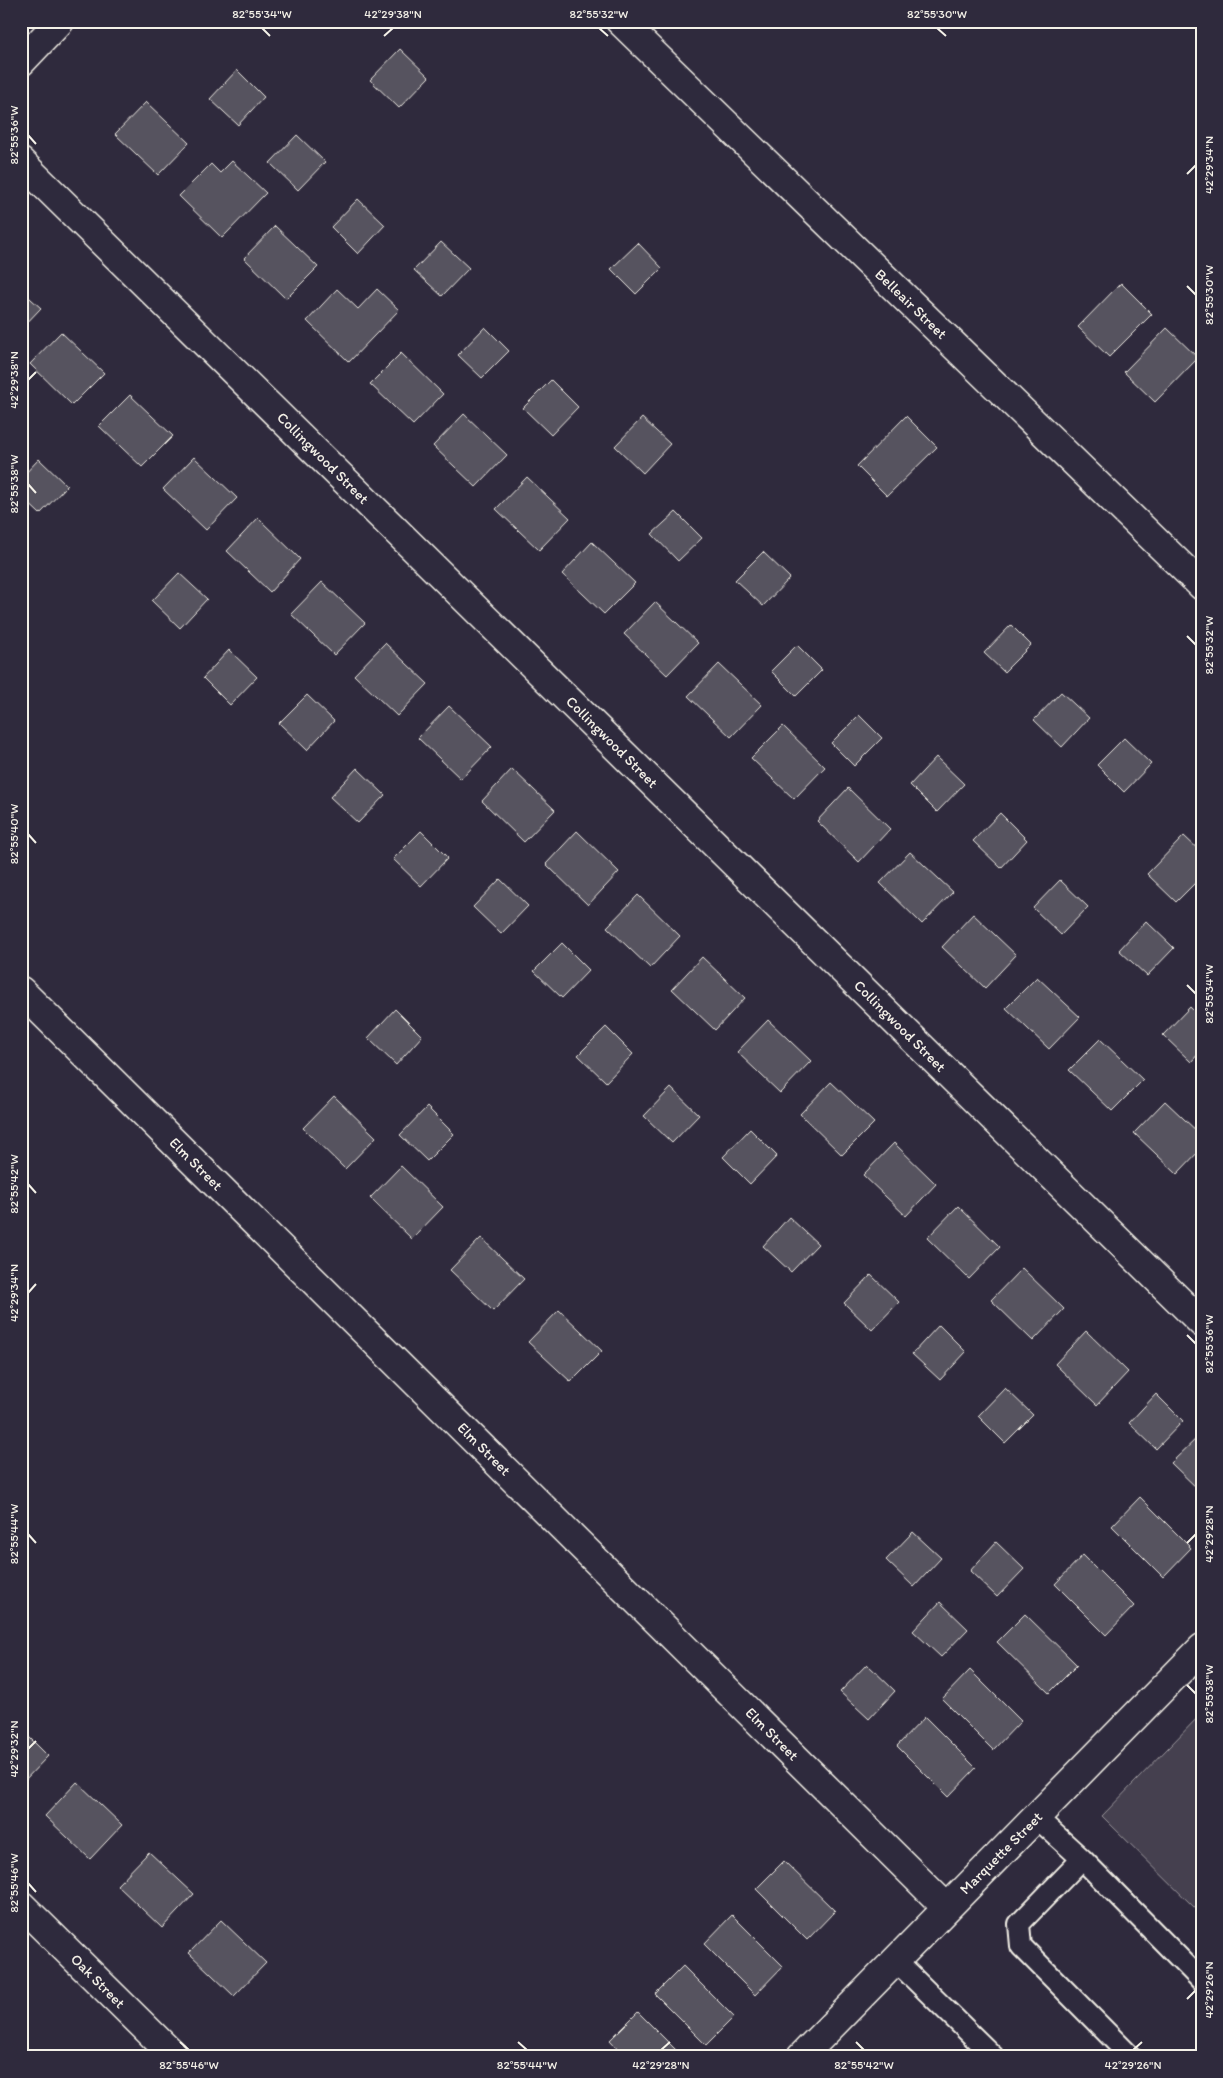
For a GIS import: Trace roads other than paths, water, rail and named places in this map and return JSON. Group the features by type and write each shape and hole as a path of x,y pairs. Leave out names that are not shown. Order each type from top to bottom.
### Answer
{"street":[{"path":"21,62 60,21"},
{"name":"Belleair Street","path":"620,21 1202,586"},
{"name":"Collingwood Street","path":"21,162 1202,1323"},
{"name":"Elm Street","path":"21,991 947,1908"},
{"name":"Marquette Street","path":"801,2057 1202,1648"},
{"name":"Oak Street","path":"21,1905 175,2057"}],"lane":[{"path":"1036,1818 1082,1859 1202,1981"},
{"path":"1082,1859 1019,1924 1021,1946 1131,2057"},
{"path":"896,1961 994,2057"}]}
